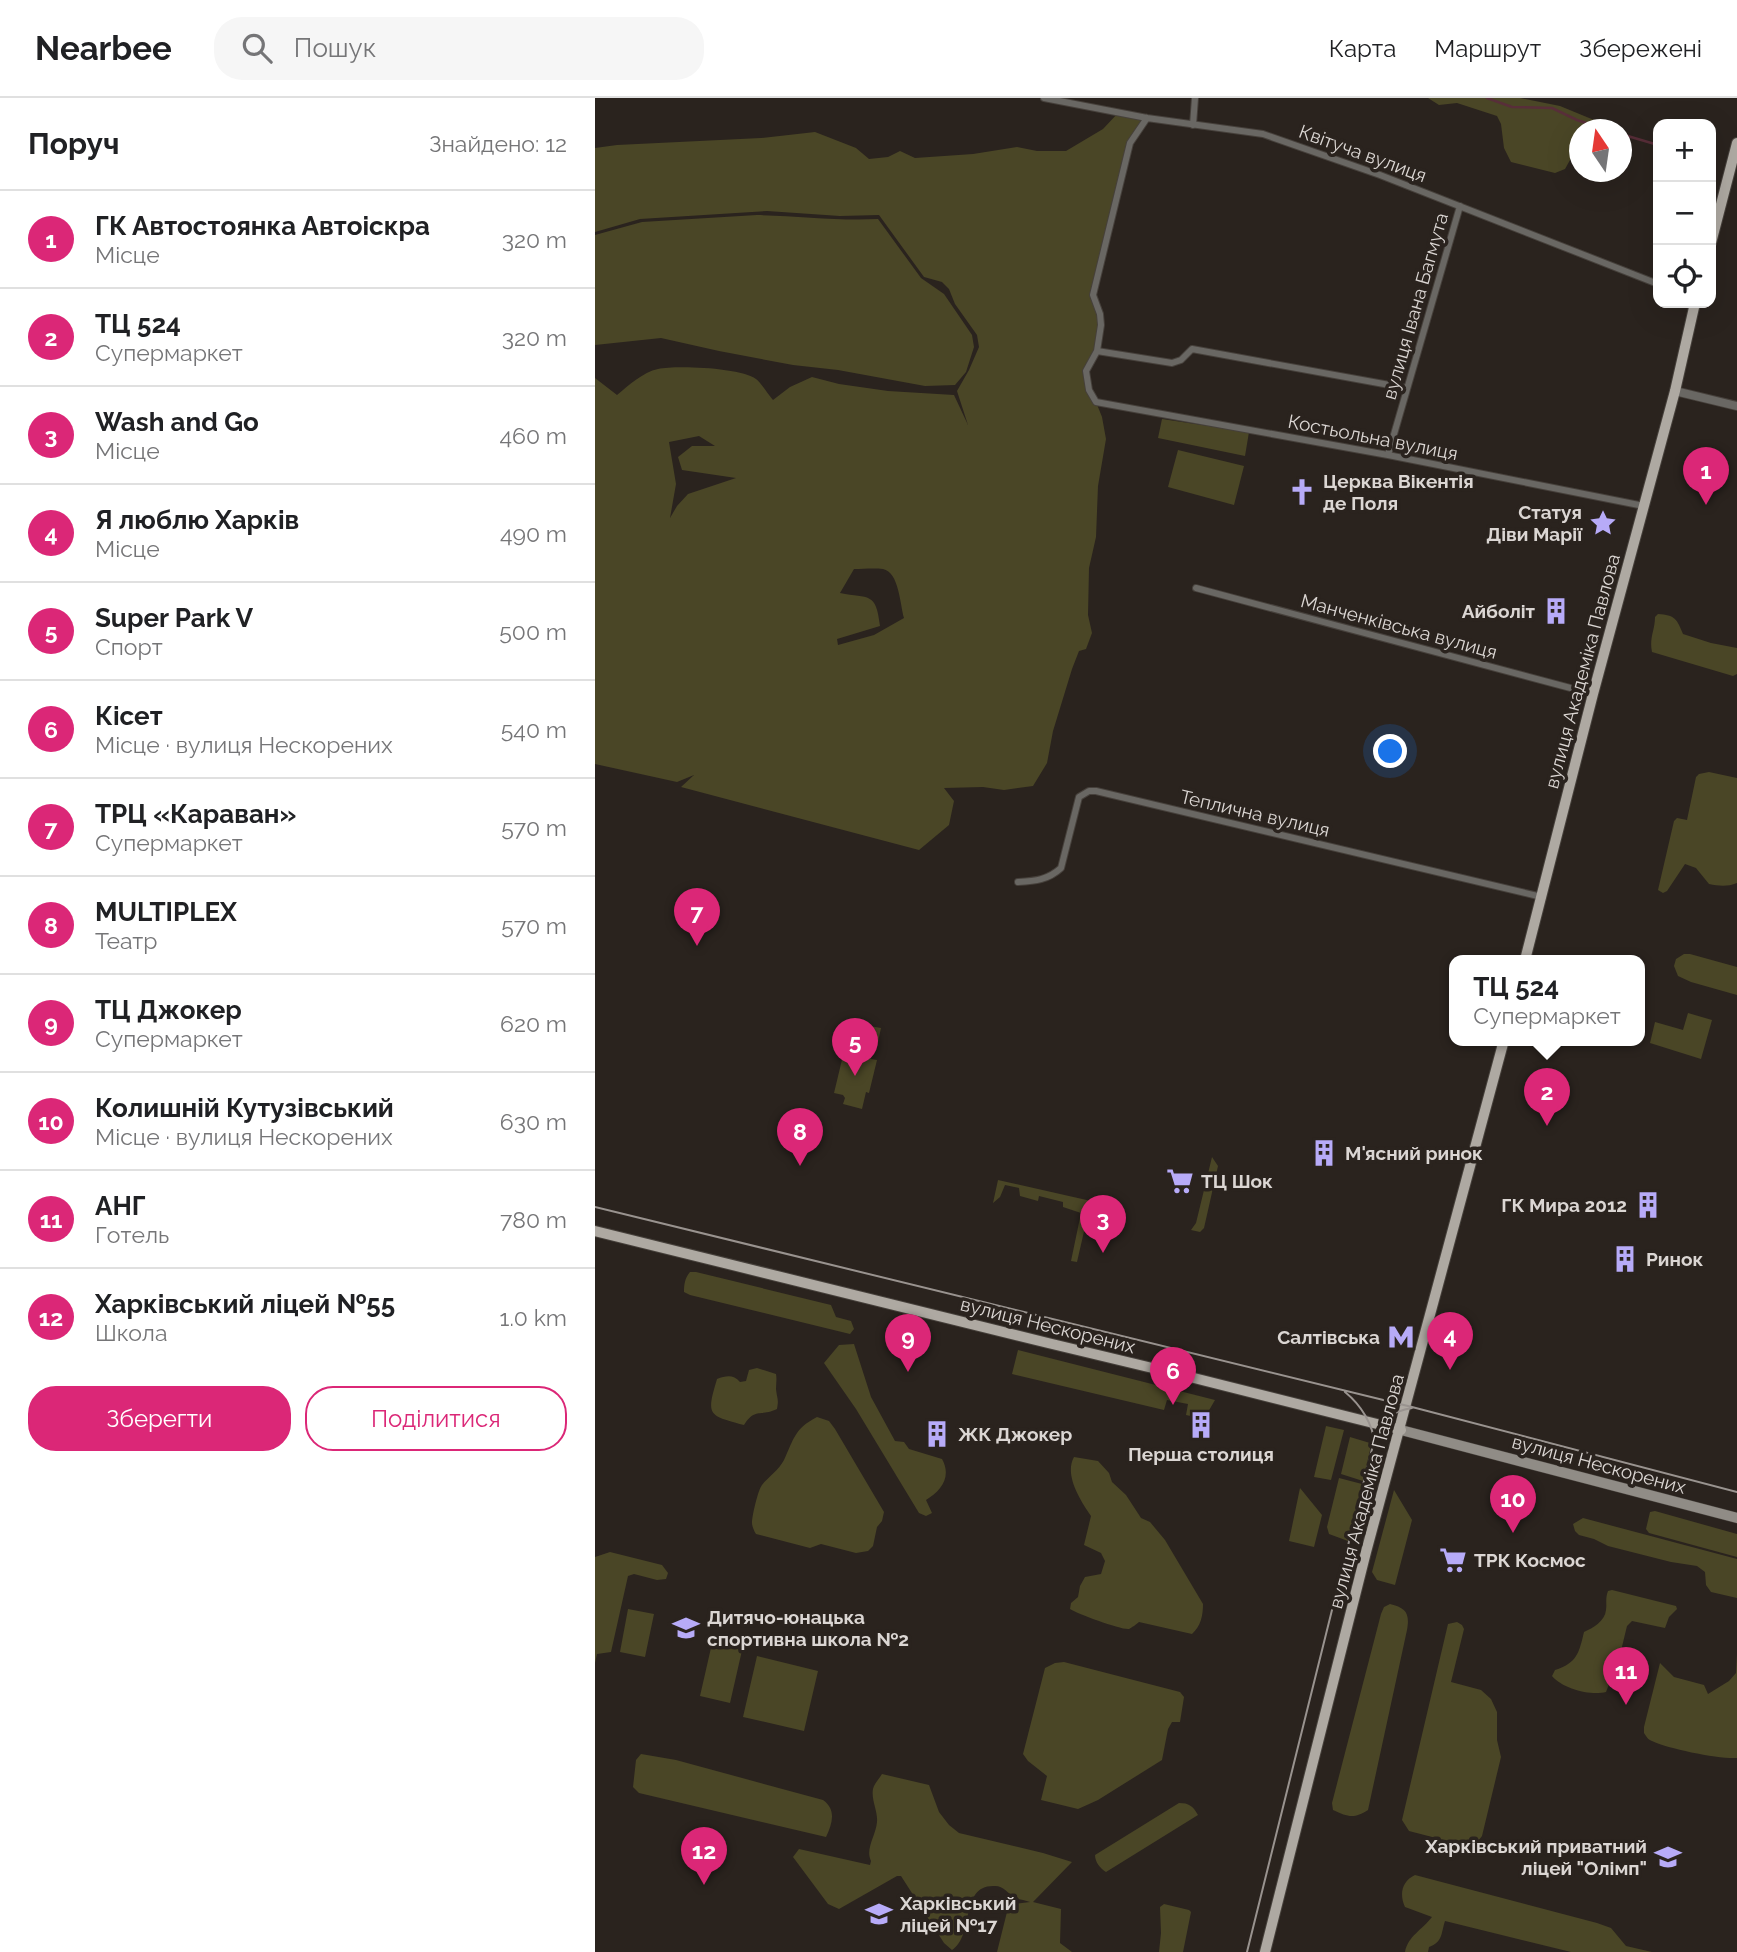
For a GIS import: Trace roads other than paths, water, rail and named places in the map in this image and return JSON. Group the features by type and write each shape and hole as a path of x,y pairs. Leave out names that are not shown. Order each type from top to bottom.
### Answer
{"main road":[{"path":"1716,224 1737,144"},
{"name":"вулиця Академіка Павлова","path":"1526,955 1675,391 1694,308"},
{"name":"вулиця Академіка Павлова","path":"1265,1952 1366,1552 1502,1046"},
{"name":"вулиця Нескорених","path":"595,1231 1401,1430 1737,1518"}],"street":[{"name":"Квітуча вулиця","path":"1044,98 1147,118 1263,134 1460,206 1653,282"},
{"path":"1089,98 1089,106"},
{"path":"1193,125 1195,98"},
{"path":"1147,118 1130,143 1093,295 1101,325 1097,351 1172,363 1181,360 1192,349 1406,388"},
{"name":"вулиця Івана Багмута","path":"1388,455 1460,206"},
{"name":"Костьольна вулиця","path":"1097,351 1086,371 1089,390 1096,401 1644,506"},
{"path":"1675,391 1737,406"},
{"name":"Манченківська вулиця","path":"1196,588 1593,694"},
{"name":"Теплична вулиця","path":"1018,882 1044,880 1061,868 1079,797 1089,791 1095,791 1542,897"}],"waterway":[{"path":"1487,98 1512,107 1552,108 1575,119"},
{"path":"1632,137 1653,144"}],"tram line":[{"path":"595,1207 1412,1407 1737,1492"},
{"path":"1345,1392 1365,1415 1375,1445"},
{"path":"1247,1952 1374,1441 1388,1418 1412,1408"}],"place":[{"name":"Церква Вікентія де Поля","path":"1302,492"},
{"name":"ГК Автостоянка Автоіскра","path":"1706,505"},
{"name":"Статуя Діви Марії","path":"1603,523"},
{"name":"Айболіт","path":"1556,611"},
{"name":"ТРЦ «Караван»","path":"697,946"},
{"name":"Super Park V","path":"855,1076"},
{"name":"ТЦ 524","path":"1547,1126"},
{"name":"М'ясний ринок","path":"1324,1153"},
{"name":"MULTIPLEX","path":"800,1166"},
{"name":"ТЦ Шок","path":"1180,1181"},
{"name":"ГК Мира 2012","path":"1648,1205"},
{"name":"Wash and Go","path":"1103,1253"},
{"name":"Ринок","path":"1625,1259"},
{"name":"Салтівська","path":"1401,1337"},
{"name":"Я люблю Харків","path":"1450,1370"},
{"name":"ТЦ Джокер","path":"908,1372"},
{"name":"Кісет","path":"1173,1405"},
{"name":"Перша столиця","path":"1201,1425"},
{"name":"ЖК Джокер","path":"937,1434"},
{"name":"Колишній Кутузівський","path":"1513,1533"},
{"name":"ТРК Космос","path":"1453,1560"},
{"name":"Дитячо-юнацька спортивна школа №2","path":"686,1628"},
{"name":"АНГ","path":"1626,1705"},
{"name":"Харківський приватний ліцей \"Олімп\"","path":"1668,1857"},
{"name":"Харківський ліцей №55","path":"704,1885"},
{"name":"Харківський ліцей №17","path":"879,1914"}]}
